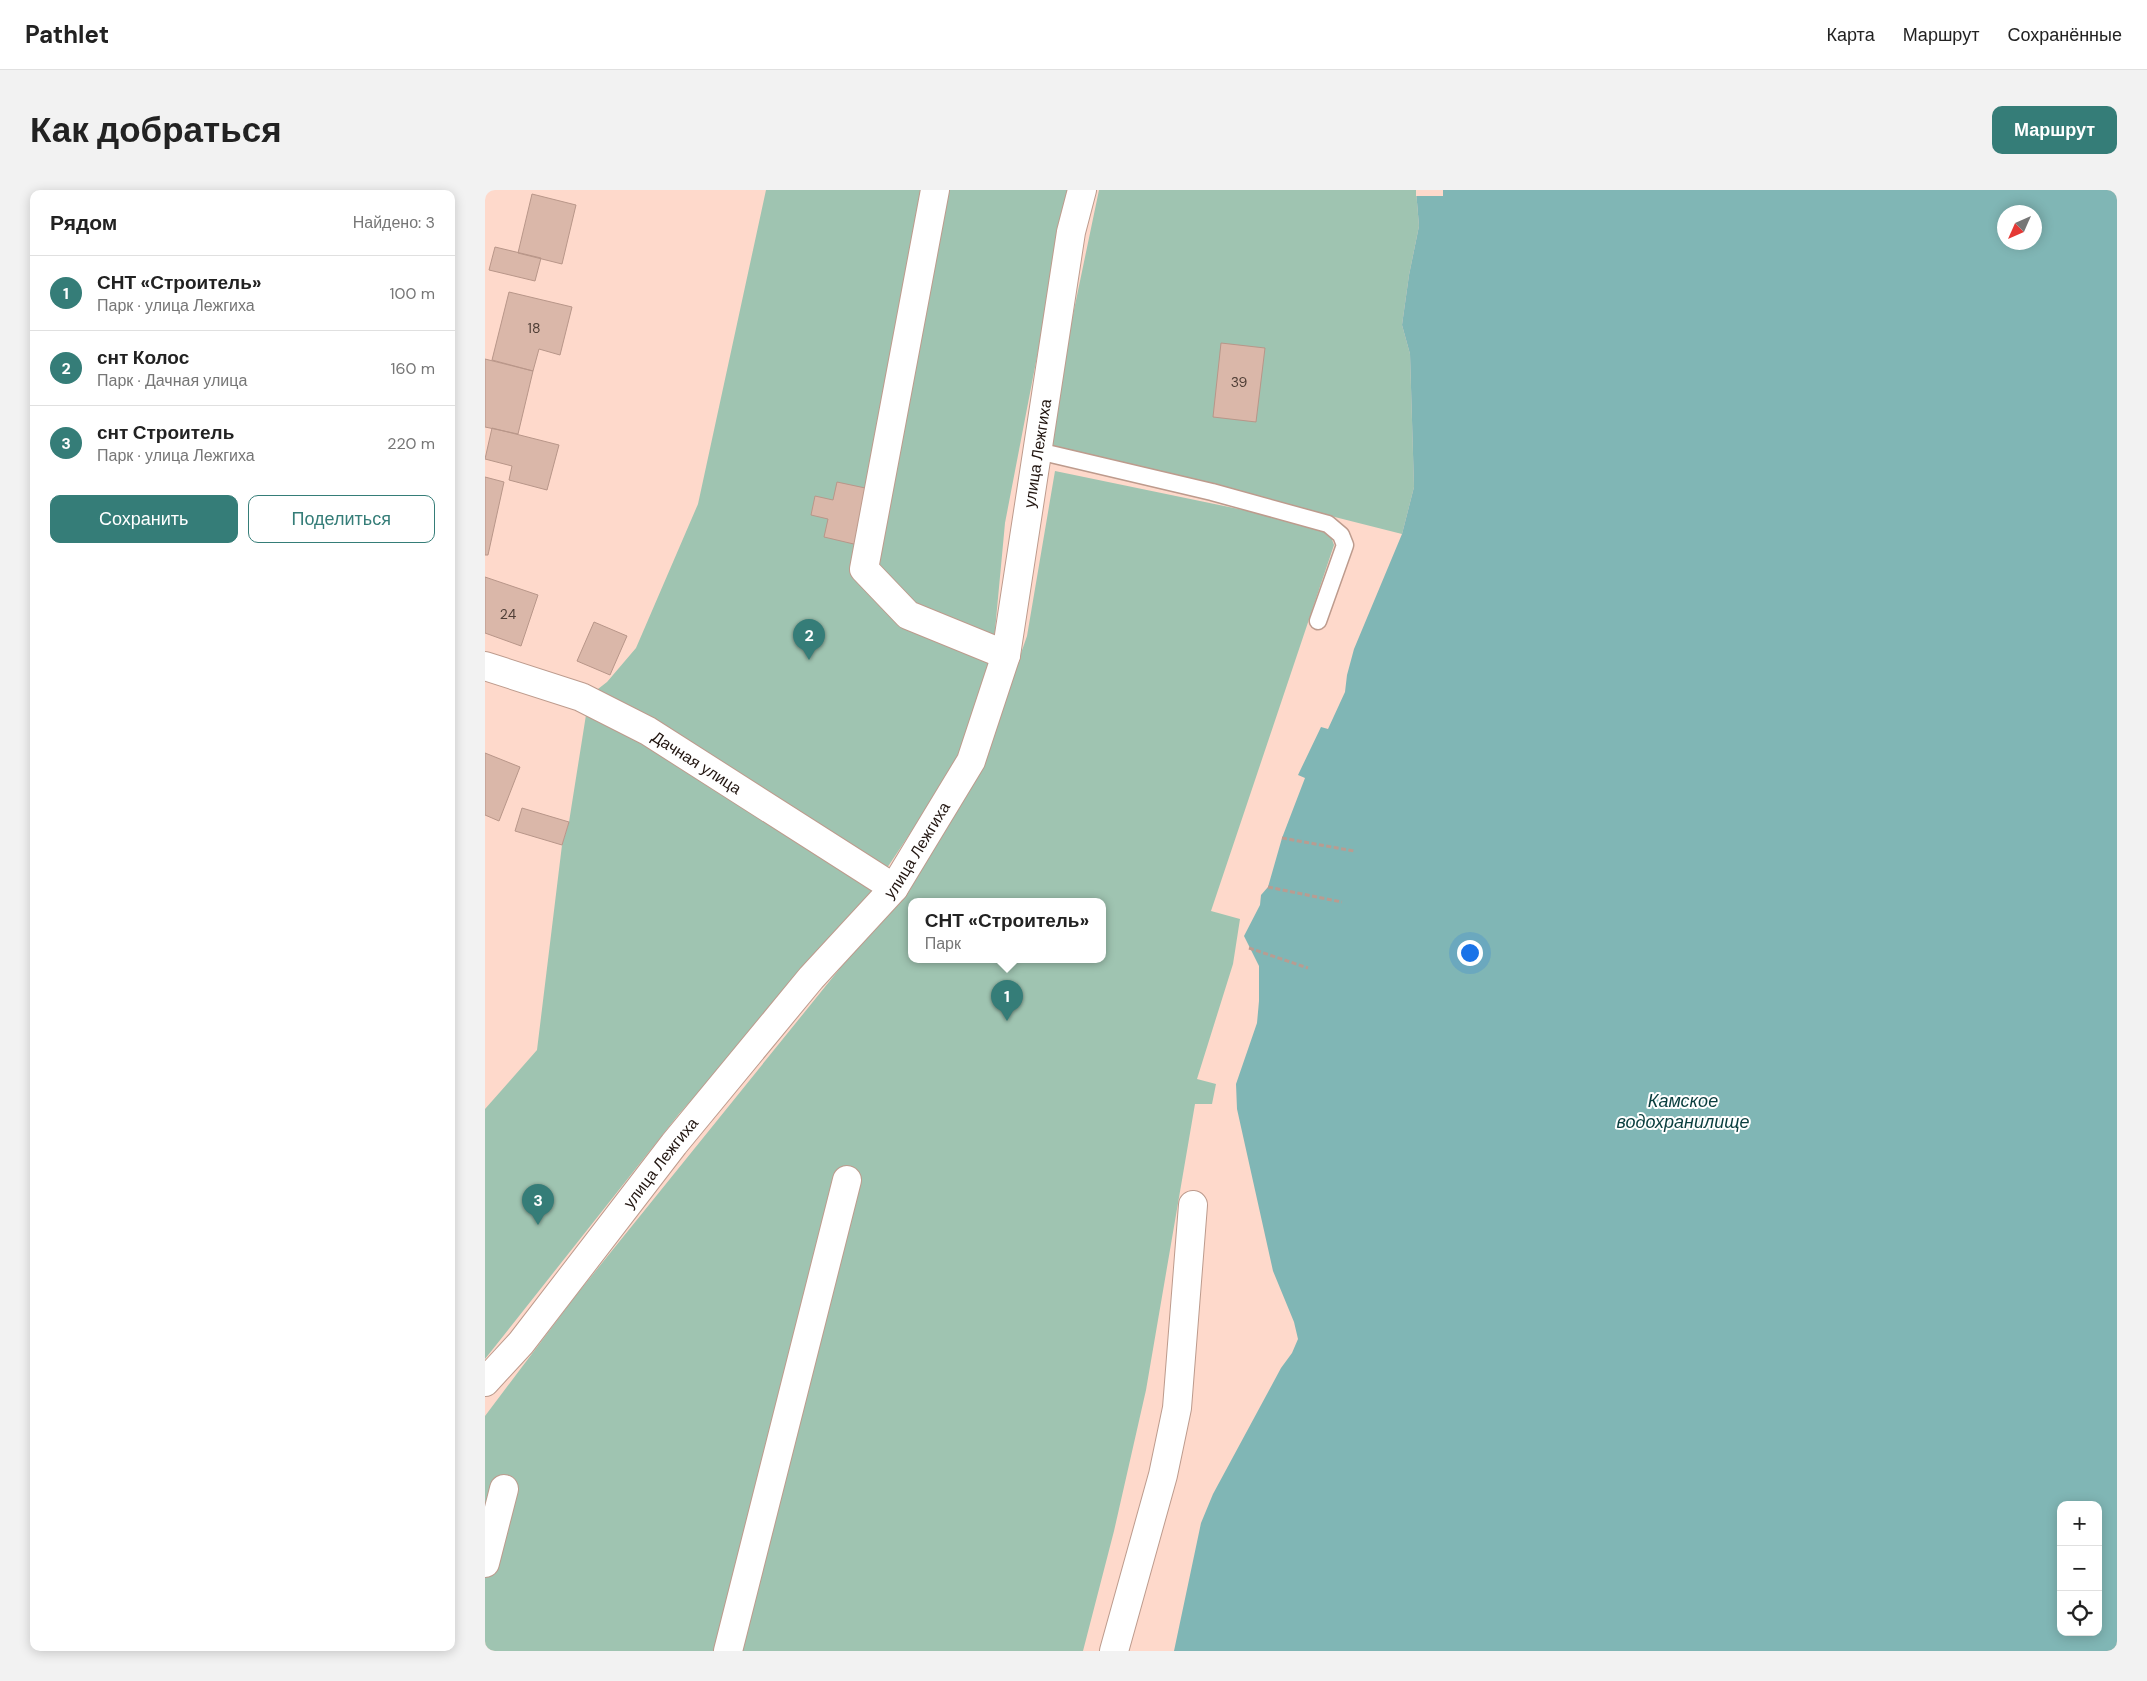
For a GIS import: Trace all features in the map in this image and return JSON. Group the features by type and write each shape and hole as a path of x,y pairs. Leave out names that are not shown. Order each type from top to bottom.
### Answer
{"street":[{"path":"935,190 864,569 908,615 1006,655"},
{"name":"улица Лежгиха","path":"485,1382 521,1343 674,1144 792,1001 894,888 971,762 1006,655 1071,232 1082,190"},
{"name":"Дачная улица","path":"485,666 581,697 648,731 894,888"},
{"path":"728,1651 847,1180"},
{"path":"1114,1651 1163,1475 1177,1408 1193,1206"},
{"path":"485,1563 504,1489"}],"lane":[{"path":"1037,451 1212,492 1328,524 1341,535 1345,545 1318,620"}],"path":[{"path":"1282,838 1354,851"},
{"path":"1268,887 1342,902"},
{"path":"1249,948 1308,968"}],"green space":[{"path":"766,190 1069,190 1005,523 991,673 953,769 857,913 679,1114 485,1359 485,1109 537,1050 562,845 569,822 589,696 607,682 636,648 698,504"},
{"path":"1099,190 1416,190 1419,226 1409,275 1402,325 1410,354 1414,487 1402,534 1046,444"},
{"path":"1055,471 1316,525 1330,534 1334,545 1211,911 1240,919 1233,964 1197,1079 1216,1084 1212,1104 1195,1104 1146,1390 1114,1531 1083,1651 485,1651 485,1416 577,1294 904,889 979,773 1027,636"}],"water":[{"name":"Камское водохранилище","path":"1416,190 2117,190 2117,1651 1174,1651 1201,1523 1213,1494 1298,1339 1294,1322 1273,1271 1237,1109 1236,1084 1257,1023 1259,1001 1259,966 1244,936 1260,905 1261,895 1268,887 1282,838 1305,778 1298,775 1321,727 1328,729 1345,692 1347,675 1354,649 1402,534 1414,487 1410,354 1402,325 1409,275 1419,226"}],"pier":[{"path":"1416,190 1443,190 1443,196 1416,196"}],"building":[{"path":"532,194 576,205 562,264 518,253"},
{"path":"495,247 541,258 535,281 489,270"},
{"path":"509,292 572,307 560,355 539,349 533,371 492,360"},
{"path":"1221,343 1265,348 1256,422 1213,417"},
{"path":"485,359 533,371 518,434 485,427"},
{"path":"492,428 559,445 547,490 509,480 512,466 485,459"},
{"path":"485,477 504,482 488,555 485,555"},
{"path":"837,482 870,489 858,545 824,537 828,519 811,515 815,496 833,500"},
{"path":"485,577 538,595 521,646 485,633"},
{"path":"594,622 627,636 610,675 577,661"},
{"path":"485,753 520,767 499,821 485,815"},
{"path":"522,808 569,822 562,845 515,831"}],"place":[{"name":"снт Колос","path":"809,660"},
{"name":"СНТ «Строитель»","path":"1007,1021"},
{"name":"снт Строитель","path":"538,1225"}]}
